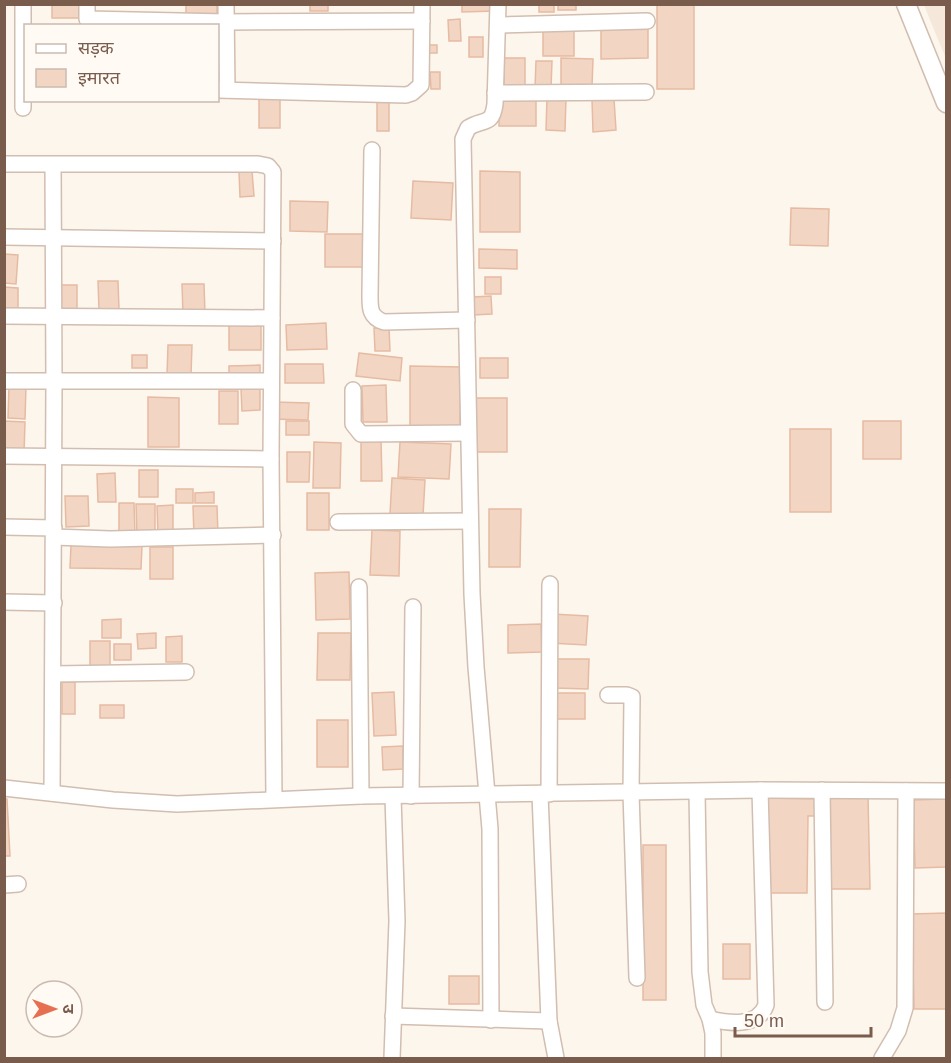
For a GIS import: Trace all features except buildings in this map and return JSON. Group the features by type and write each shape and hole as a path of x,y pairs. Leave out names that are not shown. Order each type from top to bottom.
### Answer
{"street":[{"path":"23,108 24,4"},
{"path":"226,4 222,90 406,95 421,85 422,4"},
{"path":"491,1020 490,830 476,667 470,521 463,139 468,128 493,117 498,4"},
{"path":"906,4 946,103"},
{"path":"920,4 946,70"},
{"path":"87,16 226,22 422,21"},
{"path":"498,25 647,21"},
{"path":"495,93 646,92"},
{"path":"372,150 371,313 376,320 384,322 467,320"},
{"path":"4,164 264,165 273,172 271,459 274,799"},
{"path":"52,793 53,165"},
{"path":"4,237 273,242"},
{"path":"4,316 272,318"},
{"path":"4,381 271,381"},
{"path":"352,390 353,424 361,434 468,434"},
{"path":"4,456 271,459"},
{"path":"338,522 470,521"},
{"path":"4,527 110,539 273,536"},
{"path":"550,584 544,794 549,1021 556,1059"},
{"path":"359,587 361,796"},
{"path":"4,602 54,603"},
{"path":"411,796 413,607"},
{"path":"53,674 186,672"},
{"path":"608,695 632,697 631,793 637,978"},
{"path":"4,789 177,804 361,796 760,790 946,791"},
{"path":"710,1019 732,1024 747,1021 760,1015 766,1005 760,790"},
{"path":"822,790 825,1002"},
{"path":"882,1059 898,1031 905,1008 906,791"},
{"path":"697,792 700,972 704,1005 713,1033 713,1059"},
{"path":"392,1059 397,921 393,797"},
{"path":"393,1016 549,1021"}],"shaded area":[{"path":"924,5 946,5 946,59"}]}
